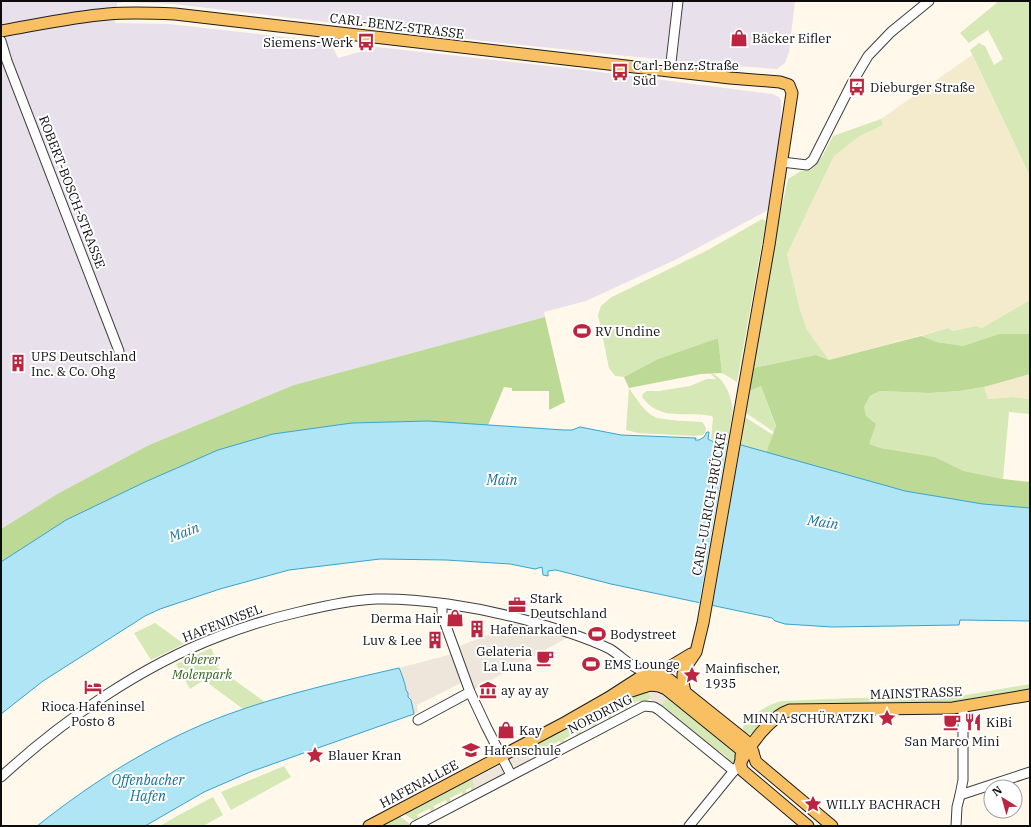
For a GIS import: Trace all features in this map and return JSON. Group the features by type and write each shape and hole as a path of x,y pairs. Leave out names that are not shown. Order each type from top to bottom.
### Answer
{"main road":[{"name":"CARL-BENZ-STRASSE","path":"1,31 88,16 122,13 152,13 780,82 789,85"},
{"name":"CARL-ULRICH-BRÜCKE","path":"685,692 683,679 688,664 693,658 697,647 703,623 769,245 792,93 789,85"},
{"path":"666,673 687,657 697,647"},
{"name":"HAFENALLEE","path":"608,698 650,685 666,673 688,664"},
{"path":"666,673 666,689"},
{"path":"666,673 685,692 740,735 749,752 750,761 737,767"},
{"name":"HAFENALLEE","path":"369,826 502,756 608,698 642,677 666,673"},
{"path":"650,685 659,686 666,689 749,752 832,826"},
{"name":"MAINSTRASSE","path":"749,752 764,730 781,714 790,710 942,709 963,707 1030,695"},
{"name":"MAINSTRASSE","path":"749,752 760,747 783,720 791,714 802,710"},
{"name":"MAINSTRASSE","path":"740,735 750,737 764,730"},
{"path":"737,767 749,752"},
{"path":"737,767 808,826"}],"street":[{"path":"670,71 678,1"},
{"path":"782,162 807,165 813,160 868,56 885,37 928,1"},
{"name":"ROBERT-BOSCH-STRASSE","path":"1,41 7,61 119,351"},
{"name":"HAFENINSEL","path":"1,777 49,736 104,697 167,660 219,636 274,618 340,603 364,600 398,599 442,604 506,615 564,632 611,650 633,666 653,674"},
{"path":"442,604 442,615 470,692 512,775"},
{"path":"633,666 633,682"},
{"path":"418,720 470,692"},
{"name":"NORDRING","path":"417,826 638,709 647,706 654,707 659,710 723,762 737,767"},
{"path":"956,826 957,807 963,780 963,707"},
{"path":"689,826 737,767"},
{"path":"960,795 1030,772"}],"shaded area":[{"path":"1,1 795,1 789,52 785,63 777,69 694,63 485,41 174,4 117,3 115,23 169,24 330,42 338,58 377,47 584,70 772,94 779,97 781,101 782,120 768,210 677,259 586,301 544,312 545,317 294,385 149,445 59,493 1,529"},
{"path":"972,55 1030,176 1030,300 982,328 976,326 953,331 948,328 829,360 807,330 800,310 787,254 834,156 860,136 883,125 881,119"},
{"path":"1030,374 1030,399 1012,397 988,399 984,387"},
{"path":"518,618 572,635 473,690 457,647 498,631"},
{"path":"452,654 463,682 417,705 418,712 414,714 411,700 408,697 399,668"},
{"path":"655,690 668,697 660,707 650,699 651,696 646,691"},
{"path":"522,752 533,761 517,768 511,764 511,759"},
{"path":"498,766 503,769 503,774 501,777 475,790 473,779"}],"green space":[{"path":"999,1 1030,1 1030,176 970,50 979,43 985,46 994,65 1003,59 988,30 969,43 960,33"},
{"path":"881,119 883,125 860,136 834,156 787,254 800,310 807,330 829,360 816,355 753,368 770,261 788,179 801,171 811,170 823,155 833,136"},
{"path":"762,219 766,221 737,382 722,373 718,338 658,359 624,377 615,376 609,368 598,315 601,306 610,298 708,250"},
{"path":"1030,300 1030,334 999,334 963,346 937,342 921,336 948,328 953,331 976,326 982,328"},
{"path":"545,317 565,402 549,410 549,391 512,391 512,388 504,387 488,425 428,421 352,423 273,434 218,450 145,482 66,520 1,562 1,529 59,493 149,445 294,385"},
{"path":"999,334 1030,334 1030,374 984,387 960,391 929,393 880,391 870,396 864,407 866,416 876,424 869,444 881,448 935,457 964,471 1003,479 1030,482 1030,508 983,504 905,491 766,453 776,426 761,386 750,391 753,368 816,355 829,360 921,336 937,342 963,346"},
{"path":"718,338 722,373 701,374 629,388 624,377 658,359"},
{"path":"710,373 722,381 728,390 731,400 732,413 727,445 718,443 711,439 712,416 666,413 650,405 642,397 646,391 659,391 690,386 707,379 716,379"},
{"path":"761,386 776,427 774,432 746,413 750,391"},
{"path":"984,387 988,399 1012,397 1030,399 1030,414 1009,412 1003,479 964,471 935,457 881,448 869,444 864,407 870,396 880,391 929,393 960,391"},
{"path":"629,388 640,404 651,415 678,421 702,422 705,425 706,432 703,435 694,436 638,433 626,430"},
{"path":"745,417 773,435 766,453 741,445"},
{"path":"155,623 184,644 151,660 134,633"},
{"name":"oberer Molenpark","path":"211,648 219,666 216,667 265,702 243,709 204,680 190,689 176,664"},
{"path":"1030,684 1030,692 955,704 787,707 756,732 750,734 744,733 743,727 760,711 770,705 782,701 853,698 955,697"},
{"path":"646,691 651,698 643,703 638,701 626,707 630,710 627,712 623,708 610,715 614,718 610,720 607,717 595,724 598,726 593,729 590,726 580,731 584,734 579,736 575,733 563,740 566,743 563,744 559,741 547,748 551,751 547,753 543,750 529,757 522,752 630,696"},
{"path":"668,697 733,751 737,757 733,769 724,761 727,757 719,751 713,753 661,705"},
{"path":"284,766 291,777 231,810 221,792"},
{"path":"473,779 475,790 471,792 471,787 466,790 466,795 462,797 462,792 450,798 450,803 447,805 446,800 434,806 434,811 431,813 430,808 417,815 418,820 415,821 403,813 450,788"},
{"path":"213,797 223,815 203,826 160,826 177,816"},
{"path":"398,815 410,824 406,826 379,826"}],"water":[{"name":"Main","path":"428,421 564,430 572,430 580,427 621,435 696,438 695,440 699,440 704,437 707,432 709,432 708,439 720,444 741,445 905,491 983,504 1030,508 1030,621 960,620 959,625 832,627 785,624 775,621 772,618 611,584 556,570 548,571 548,576 543,575 542,567 535,569 510,564 446,560 380,559 289,570 220,589 160,609 145,616 43,681 1,714 1,562 66,520 145,482 218,450 273,434 352,423"},
{"name":"Offenbacher Hafen","path":"399,668 408,697 411,700 414,714 250,772 204,792 145,826 37,826 105,777 129,762 153,748 203,724 292,694"}],"pier":[{"path":"727,443 741,443 712,608 699,605"}],"place":[{"name":"Bäcker Eifler","path":"739,38"},
{"name":"Siemens-Werk","path":"366,42"},
{"name":"Carl-Benz-Straße Süd","path":"620,72"},
{"name":"Dieburger Straße","path":"857,87"},
{"name":"RV Undine","path":"582,331"},
{"name":"UPS Deutschland Inc. & Co. Ohg","path":"18,363"},
{"name":"Stark Deutschland","path":"517,605"},
{"name":"Derma Hair","path":"455,618"},
{"name":"Hafenarkaden","path":"477,629"},
{"name":"Bodystreet","path":"597,634"},
{"name":"Luv & Lee","path":"435,640"},
{"name":"Gelateria La Luna","path":"545,658"},
{"name":"EMS Lounge","path":"591,664"},
{"name":"Mainfischer, 1935","path":"692,675"},
{"name":"Rioca Hafeninsel Posto 8","path":"93,687"},
{"name":"ay ay ay","path":"488,690"},
{"name":"MINNA SCHÜRATZKI","path":"887,718"},
{"name":"San Marco Mini","path":"952,722"},
{"name":"KiBi","path":"973,722"},
{"name":"Kay","path":"506,730"},
{"name":"Hafenschule","path":"471,750"},
{"name":"Blauer Kran","path":"315,755"},
{"name":"WILLY BACHRACH","path":"813,804"}]}
